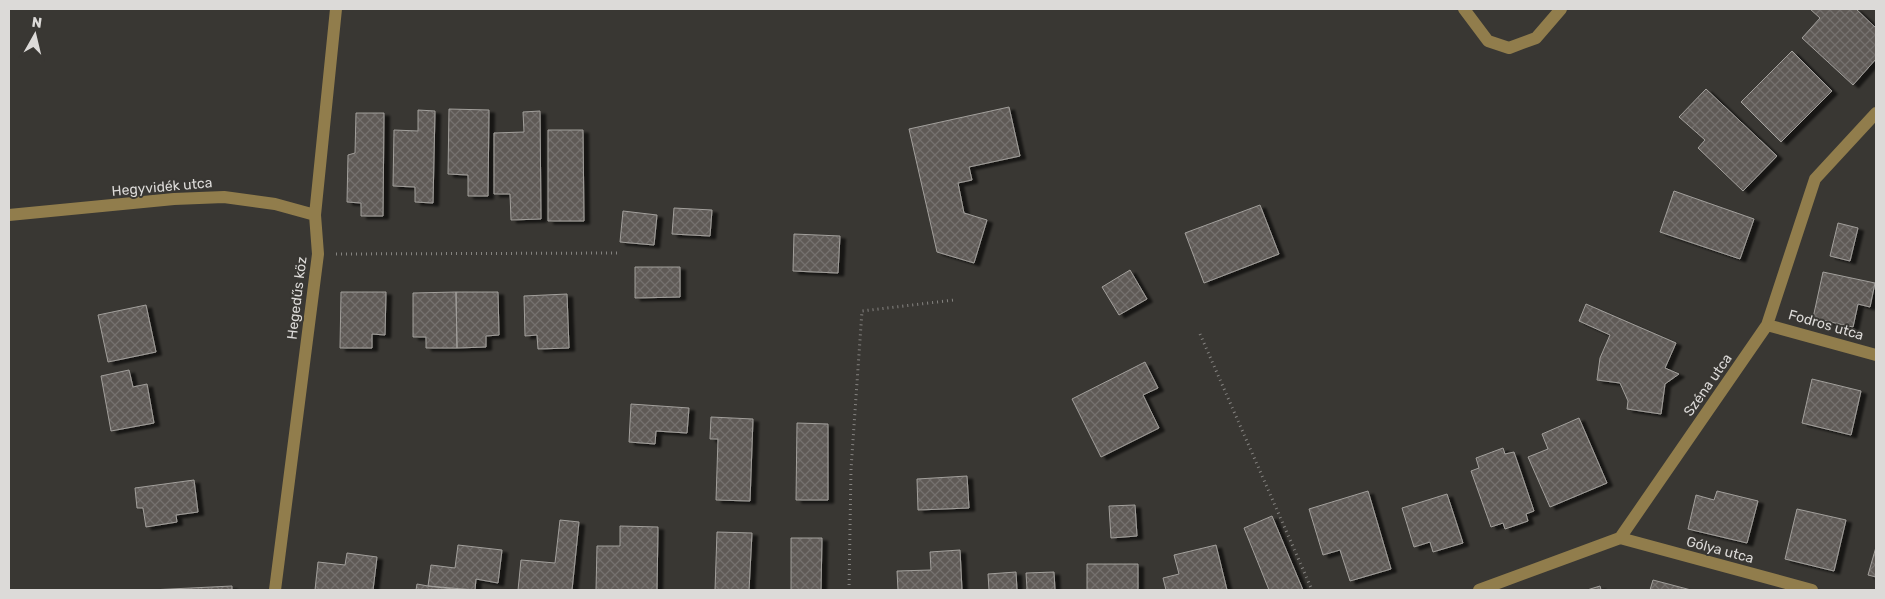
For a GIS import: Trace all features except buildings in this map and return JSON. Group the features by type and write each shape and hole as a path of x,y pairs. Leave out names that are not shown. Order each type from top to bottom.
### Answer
{"street":[{"name":"Hegedűs köz","path":"275,590 318,254 315,215 336,9"},
{"path":"1464,9 1488,41 1509,48 1536,38 1561,9"},
{"name":"Széna utca","path":"1620,538 1767,324 1815,180 1876,113"},
{"name":"Hegyvidék utca","path":"9,215 174,199 224,197 275,204 315,215"},
{"name":"Fodros utca","path":"1767,324 1876,355"},
{"path":"1479,590 1620,538"},
{"name":"Gólya utca","path":"1620,538 1812,590"}],"path":[{"path":"318,254 621,252"},
{"path":"849,590 851,469 862,311 954,300"},
{"path":"1200,334 1312,590"}]}
